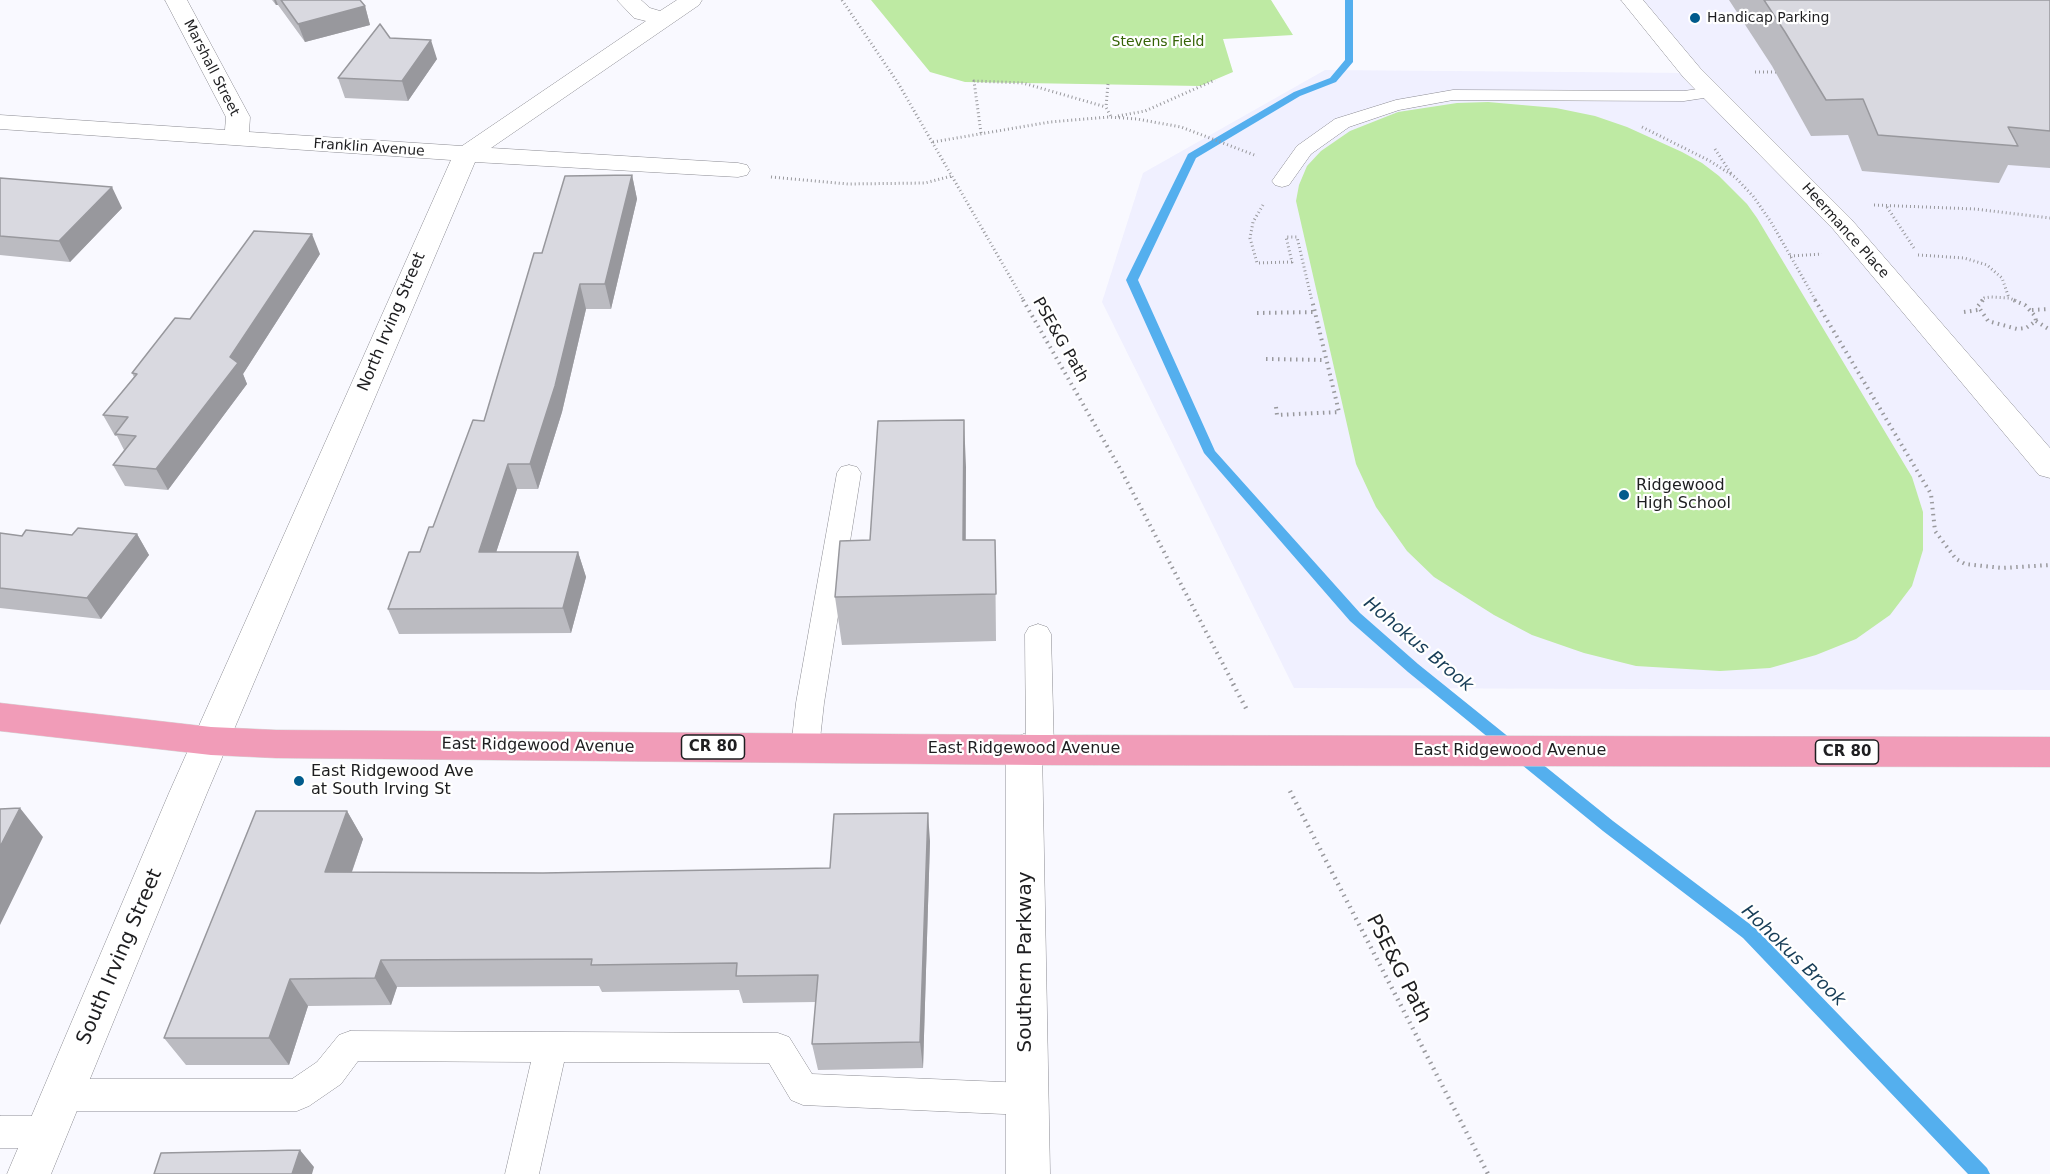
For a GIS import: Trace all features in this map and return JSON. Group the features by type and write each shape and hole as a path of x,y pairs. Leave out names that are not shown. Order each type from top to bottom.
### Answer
{"main road":[{"name":"East Ridgewood Avenue","path":"0,717 212,741 276,744 1428,751 2050,752"}],"street":[{"name":"Marshall Street","path":"176,0 238,117 236,138"},
{"path":"628,0 642,13 662,19"},
{"name":"North Irving Street","path":"212,741 467,154 691,0"},
{"name":"Heermance Place","path":"1632,0 1692,73 1842,224 2050,468"},
{"name":"Franklin Avenue","path":"0,122 738,170"},
{"name":"South Irving Street","path":"29,1174 212,741"},
{"name":"Southern Parkway","path":"1028,1174 1026,1099 1032,749"}],"lane":[{"path":"1282,181 1304,150 1342,123 1396,105 1453,95 1684,96 1711,92"},
{"path":"805,748 810,703 849,472"},
{"path":"1032,749 1038,634"},
{"path":"63,1095 297,1095 329,1072 350,1046 778,1048 803,1089 1026,1099"},
{"path":"522,1174 551,1047"},
{"path":"0,1132 47,1132"}],"path":[{"name":"PSE&G Path","path":"842,0 898,83 1122,472 1243,701"},
{"path":"1755,72 1782,72"},
{"path":"933,142 1050,122 1109,117 1144,111 1215,80"},
{"path":"981,134 974,81 1023,82 1106,107"},
{"path":"1108,84 1106,107 1109,117"},
{"path":"1109,117 1160,122 1242,150"},
{"path":"1637,125 1689,149 1735,177 1759,205 1931,494 1935,531 1956,560 1965,564 2002,568 2050,565"},
{"path":"738,170 780,178 848,184 925,183 952,176"},
{"path":"1276,407 1277,415 1339,412 1297,237 1286,237 1292,262 1257,263 1250,238 1258,212 1282,181"},
{"path":"2009,298 2002,278 1987,265 1976,260 1953,256 1919,256 1887,206 1975,209 2050,218"},
{"path":"1790,256 1816,255"},
{"path":"2036,321 2026,328 2008,328 1988,321 1978,310 1980,302 1984,298 1991,297 2009,298 2031,310 2050,309"},
{"path":"2031,310 2036,321 2050,330"},
{"path":"1257,313 1315,312"},
{"path":"1266,359 1326,360"},
{"name":"PSE&G Path","path":"1288,788 1488,1174"}],"shaded area":[{"name":"Ridgewood High School","path":"1642,0 2050,0 2050,690 1294,688 1102,302 1143,173 1325,70 1691,73"}],"green space":[{"name":"Stevens Field","path":"871,0 1271,0 1293,35 1223,39 1233,72 1200,86 965,82 930,72"},
{"path":"1488,102 1556,108 1595,116 1627,127 1702,163 1719,176 1747,204 1912,477 1923,512 1923,550 1912,586 1890,615 1856,639 1816,655 1770,668 1720,671 1636,666 1584,653 1532,635 1494,615 1434,577 1407,551 1376,507 1356,464 1296,201 1299,185 1307,166 1321,151 1350,131 1398,112 1457,103"}],"building":[{"path":"281,0 360,0 365,6 298,24"},
{"path":"1764,0 2050,0 2050,131 2008,127 2018,146 1878,135 1863,99 1826,100"},
{"path":"380,24 390,38 431,40 402,81 338,78"},
{"path":"632,175 605,284 580,284 555,386 530,464 508,464 479,552 578,552 563,608 388,609 409,552 420,552 429,527 433,527 473,420 484,421 534,253 542,253 565,176"},
{"path":"0,178 112,187 59,241 0,236"},
{"path":"254,231 312,234 230,357 238,363 156,469 113,465 136,436 115,434 128,417 103,415 137,374 132,373 175,318 190,319"},
{"path":"964,420 963,540 995,540 996,594 835,597 840,541 870,540 878,421"},
{"path":"78,528 137,534 87,598 0,588 0,533 22,536 26,530 72,535"},
{"path":"20,808 0,847 0,809"},
{"path":"256,811 347,811 325,872 543,873 830,868 834,814 928,813 920,1042 812,1044 818,975 736,976 737,963 591,965 592,959 381,960 375,978 290,979 269,1038 164,1038"},
{"path":"300,1150 292,1174 154,1174 161,1153"}],"waterway":[{"name":"Hohokus Brook","path":"1349,0 1350,60 1333,80 1297,94 1192,156 1132,280 1210,453 1355,617 1413,668 1608,826 1749,933 1981,1174"}],"place":[{"name":"Handicap Parking","path":"1695,18"},
{"name":"Ridgewood High School","path":"1624,495"},
{"name":"East Ridgewood Ave at South Irving St","path":"299,781"}]}
